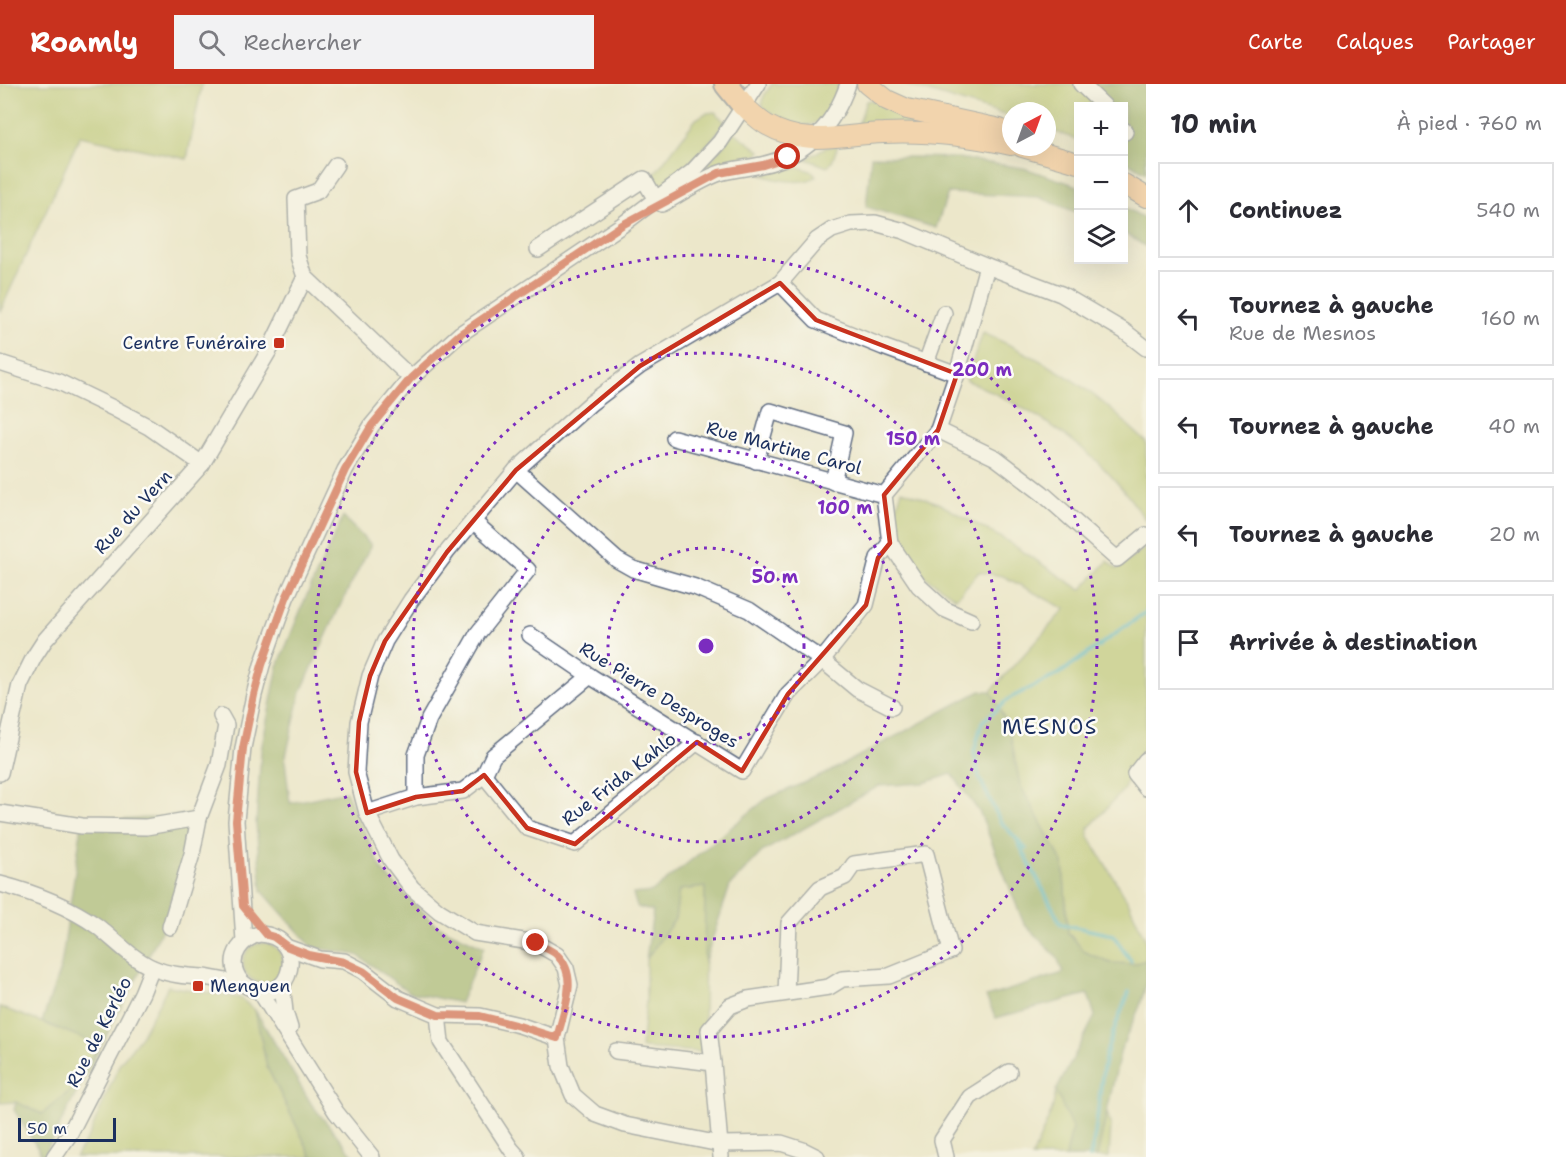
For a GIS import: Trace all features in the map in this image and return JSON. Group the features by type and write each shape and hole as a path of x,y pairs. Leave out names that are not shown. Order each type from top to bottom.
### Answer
{"highway":[{"path":"726,84 743,105"}],"main road":[{"path":"867,84 887,100 907,109 1002,130"},
{"path":"743,105 766,125 787,134 815,140 884,133 921,133 975,137 1002,143"},
{"path":"1056,150 1074,160"},
{"path":"1056,156 1074,161"},
{"path":"1128,186 1146,197"}],"street":[{"path":"244,941 236,821 243,748 262,665 286,598 345,470 372,425 411,378 460,334 622,225 692,172 720,142 758,84"},
{"path":"622,225 719,173 781,160 801,150 815,140 832,120 843,102 849,84"},
{"path":"1082,84 1100,102"},
{"path":"336,165 318,191 296,199 298,256 305,277 411,378"},
{"path":"538,249 644,179 656,200"},
{"path":"817,1157 781,1143 720,1150 625,1125 595,1114 573,1095 561,1066 557,1038 570,985 566,968 557,955 536,943 475,933 439,911 412,888 391,860 367,813 357,772 359,722 370,676 385,641 411,600 516,470 591,403 640,366 780,283 817,240 832,230 851,224 875,223 904,231 1061,294 1124,331 1146,348"},
{"path":"971,621 944,609 919,586 890,543 884,495 938,430 957,374 987,266"},
{"name":"Rue du Vern","path":"0,773 20,685 39,648 202,464 270,349 305,277"},
{"path":"780,283 816,320 957,374"},
{"path":"926,363 944,313"},
{"path":"0,363 59,382 115,409 149,427 202,464"},
{"path":"756,461 770,411 844,433 833,482"},
{"path":"938,430 996,458 1042,493 1117,559 1146,535"},
{"name":"Rue Martine Carol","path":"674,438 884,495"},
{"path":"516,470 617,560 633,568 695,587 749,610 822,660 857,689 892,707"},
{"path":"416,797 416,755 429,719 478,633 528,570 473,521"},
{"path":"822,660 866,605 878,558 890,543"},
{"name":"Rue Pierre Desproges","path":"530,635 590,676 742,771 788,694 822,660"},
{"path":"367,813 416,797 463,791 484,775 493,756 590,676"},
{"path":"170,927 192,854 199,818 219,765 226,725 221,716"},
{"name":"Rue Frida Kahlo","path":"484,775 527,828 575,844 697,742"},
{"path":"1146,760 1136,774 1146,788"},
{"path":"0,813 82,826 146,827 199,818"},
{"path":"720,1150 709,1030 730,1006 748,999 829,987 842,979 889,976 951,951 926,854 854,864 845,877 820,888 789,923 786,993"},
{"path":"0,884 29,891 64,905 97,926 152,968"},
{"path":"243,906 267,935"},
{"path":"372,1157 336,1112 261,993 238,978 234,962 237,950 251,936 267,935 286,946 320,959 344,962 363,971 398,998 438,1015 480,1016 557,1038"},
{"path":"286,946 291,960 285,980 285,1012 297,1051"},
{"path":"261,993 272,992 285,980 320,959"},
{"path":"201,977 234,962"},
{"name":"Rue de Kerléo","path":"54,1157 74,1125 152,968 192,977 244,984"},
{"path":"438,1015 441,1042 518,1157"},
{"path":"616,1051 713,1063"},
{"path":"946,1157 942,1140 970,1098 1009,1072"}],"highlighted area":[{"path":"780,283 816,320 957,374 938,430 884,495 890,543 878,558 866,605 788,694 742,771 697,742 575,844 527,828 484,775 463,791 416,797 367,813 356,772 359,722 370,676 385,641 447,552 516,470 640,366"}],"green space":[{"path":"0,84 202,84 187,159 80,136 0,312"},
{"path":"772,84 839,84 825,114 812,124 803,126 792,124 765,109 762,99"},
{"path":"902,84 1088,84 1092,102 1074,102 1074,139 1056,132 1056,102 1002,102 1002,114"},
{"path":"1088,84 1146,84 1146,173 1128,162 1128,102 1092,102"},
{"path":"871,100 925,122 924,126 857,129 866,101"},
{"path":"715,112 725,122 704,149 662,189 652,177 696,119 706,113"},
{"path":"734,132 760,151 758,155 728,160 709,167 708,164"},
{"path":"838,145 832,162 827,167 806,159 824,148"},
{"path":"871,156 958,158 1024,168 1074,185 1074,211 1038,197 948,193 936,228 866,207"},
{"path":"789,166 793,169 799,167 813,172 816,176 805,181 798,181 774,179 762,175"},
{"path":"1128,209 1146,219 1146,247 1128,236"},
{"path":"983,333 1030,355 1088,390 1146,442 1146,521 1125,493 1085,451 1028,411 966,380"},
{"path":"902,490 938,503 1007,541 1081,590 1108,561 1117,569 1146,547 1146,744 1131,767 1124,789 1088,829 1089,837 1129,903 1146,941 1146,960 1134,964 1110,963 1085,952 1068,933 1063,863 1020,785 1009,728 991,691 1065,609 1003,576 979,572 956,598 917,571 901,547 893,518"},
{"path":"343,517 371,545 339,608 301,692 285,760 290,803 346,791 383,872 436,925 484,947 460,1003 409,992 357,955 312,947 262,891 256,824 261,750 278,666 305,599"},
{"path":"980,691 991,691 1009,728 1020,785 1063,863 1068,933 1085,952 1110,963 1134,964 1146,960 1146,984 1140,1006 1121,1049 1097,1157 1066,1157 1072,1128 1056,1091 1095,1016 1088,994 996,1018 986,997 1063,973 1057,957 1024,924 980,813 952,774 924,783 879,786 762,852 730,886 704,964 705,887 679,890 675,919 646,959 653,911 637,907 633,894 652,892 766,799 827,773"},
{"path":"197,814 163,928 43,1157 14,1110 16,1102 42,1114 70,1091 100,1045 42,1022 61,966 82,823"},
{"path":"705,887 704,1052 641,1048 646,1001 646,959 675,919 679,890"},
{"path":"263,943 277,949 283,963 277,977 263,983 249,977 243,963 249,949"},
{"path":"168,986 240,998 255,1010 267,1067 312,1157 75,1157 89,1136 120,1063 141,1036"},
{"path":"0,1007 100,1044 70,1091 42,1114 16,1102 0,1103"},
{"path":"255,1010 312,1105 355,1157 312,1157 267,1067"},
{"path":"1056,1091 1072,1128 1066,1157 1032,1157 1052,1110"},
{"path":"1107,1112 1111,1126 1109,1157 1097,1157"}],"waterway":[{"path":"1131,961 1113,935 1061,924 1018,842 1026,849 1000,821 979,777 974,752 982,722 1010,698 1059,674 1146,612"},
{"path":"1090,1157 1105,1059 1112,1034 1129,992"}],"place":[{"name":"Centre Funéraire","path":"279,343"},
{"name":"Menguen","path":"198,986"}],"district":[{"name":"MESNOS","path":"1050,727"}],"route":[{"path":"536,943 557,955 566,968 570,985 557,1038 480,1016 438,1015 398,998 363,971 344,962 320,959 286,946 267,935 243,906 236,821 243,748 262,665 286,598 345,470 372,425 411,378 460,334 622,225 719,173 763,165 788,157"}]}
